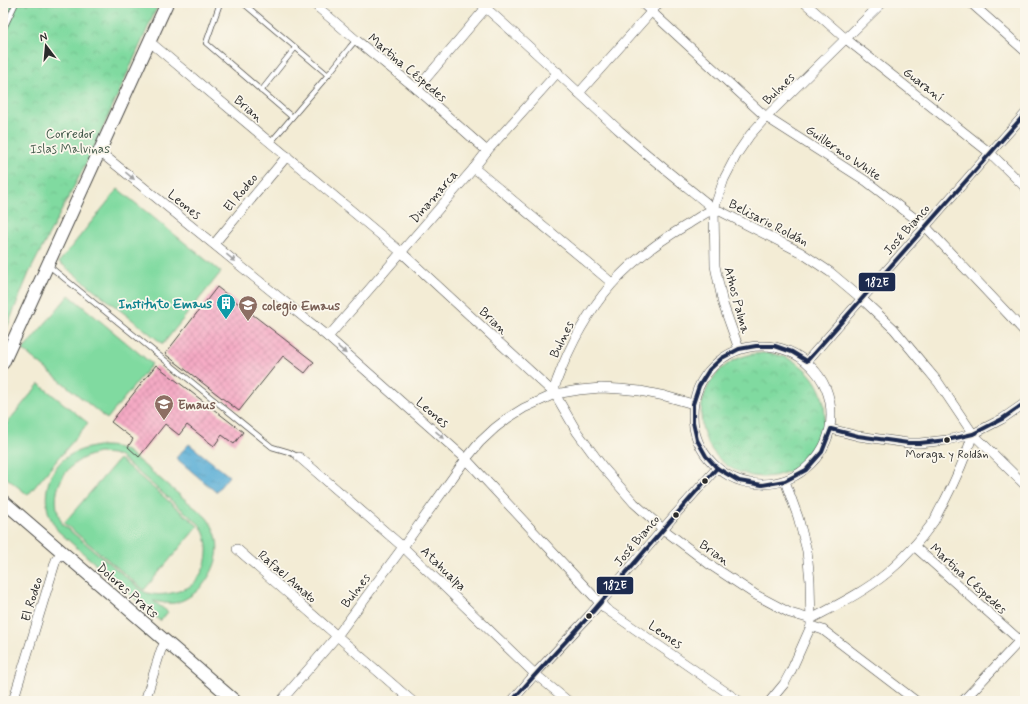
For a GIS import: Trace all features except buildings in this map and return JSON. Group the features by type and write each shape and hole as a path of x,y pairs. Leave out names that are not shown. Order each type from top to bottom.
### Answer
{"street":[{"path":"3,363 167,3"},
{"name":"Martina Céspedes","path":"312,3 417,89 487,151"},
{"name":"Guillermo White","path":"642,3 766,117 866,181 926,227 1025,332"},
{"path":"579,93 659,3"},
{"name":"Guaraní","path":"805,3 846,39 990,153 1025,186"},
{"name":"Bulnes","path":"281,701 337,636 480,442 508,418 524,408 555,394 556,380 576,336 592,310 612,283 651,248 671,234 714,209 724,179 737,154 750,135 766,117 882,3"},
{"path":"971,3 1025,51"},
{"path":"417,89 485,5"},
{"name":"Belisario Roldán","path":"485,5 637,146 714,209 800,252 830,272 862,299 894,330 938,382 973,434 1025,485"},
{"name":"Brian","path":"150,42 402,252 555,394 577,432 602,466 634,503 663,529 709,564 756,595 823,630 916,701"},
{"name":"Dinamarca","path":"328,337 487,151 558,72"},
{"name":"José Bianco","path":"807,361 1025,114"},
{"name":"Leones","path":"100,152 328,337 466,459 600,603 739,701"},
{"name":"El Rodeo","path":"214,244 287,156"},
{"path":"474,168 612,283"},
{"name":"Athos Palma","path":"714,209 715,266 723,304 739,350"},
{"path":"756,346 775,346 792,352 807,361 820,375 829,392 832,410 831,429 822,452 806,470 785,481 762,485 739,481 717,468 706,456 697,440 693,422 693,404 699,386 709,370 722,358 739,350 756,346"},
{"path":"555,394 594,389 620,389 665,396 693,404"},
{"path":"831,429 858,436 914,443 947,440 973,434 1002,419 1025,403"},
{"path":"811,623 873,583 886,573 914,546 934,520 948,494 962,465 973,434"},
{"name":"Atahualpa","path":"299,457 403,547 535,674 568,701"},
{"name":"José Bianco","path":"512,701 600,603 717,468"},
{"path":"770,701 784,684 791,672 811,623 810,581 807,550 798,517 785,481"},
{"name":"Dolores Prats","path":"3,501 235,701"},
{"name":"Martina Céspedes","path":"914,546 1023,640"},
{"name":"Rafael Amato","path":"237,549 412,701"},
{"name":"El Rodeo","path":"13,701 56,560 62,552"},
{"path":"963,701 1023,640"},
{"path":"145,701 161,650 166,641"}],"lane":[{"path":"3,30 16,3"},
{"path":"220,3 206,43 292,118"},
{"path":"242,3 328,76"},
{"path":"270,142 328,76 356,40"},
{"path":"261,91 295,48"},
{"path":"48,265 272,447 289,452 299,457"}],"green space":[{"name":"Corredor Islas Malvinas","path":"3,3 159,3 92,152 29,273 3,337"},
{"path":"118,189 221,272 163,344 59,262"},
{"path":"69,295 152,364 107,419 23,350"},
{"path":"763,353 775,354 787,358 807,371 820,391 824,403 824,427 820,439 807,459 787,472 775,476 763,477 751,476 739,472 719,459 706,439 702,427 701,415 702,403 706,391 719,371 739,358 751,354"},
{"path":"39,384 88,423 28,495 3,475 3,428"},
{"path":"98,446 113,447 128,452 206,517 216,534 218,551 209,577 197,591 183,600 175,603 153,601 168,612 160,621 58,531 50,516 46,500 48,486 55,468 59,463 72,454","holes":["99,453 113,454 120,457 199,524 203,531 207,547 205,563 198,578 187,588 177,592 158,595 143,591 63,525 58,513 56,501 62,479 68,470 76,462 87,457"]},
{"path":"119,459 198,526 144,590 64,523"}],"water":[{"path":"189,444 229,476 216,492 176,458"}],"transit line":[{"name":"182E","path":"1025,114 807,361 792,352 775,346 756,346 739,349 722,358 709,370 699,386 693,404 693,422 697,440 706,456 717,468 739,481 762,485 785,481 806,470 822,452 831,429 858,436 908,443 947,440 973,434 1002,419 1025,403"},
{"name":"182E","path":"512,701 590,615 717,468"}],"place":[{"name":"Instituto Emaus","path":"226,320"},
{"name":"colegio Emaus","path":"248,322"},
{"name":"Emaus","path":"164,421"},
{"name":"Moraga y Roldán","path":"947,440"}]}
